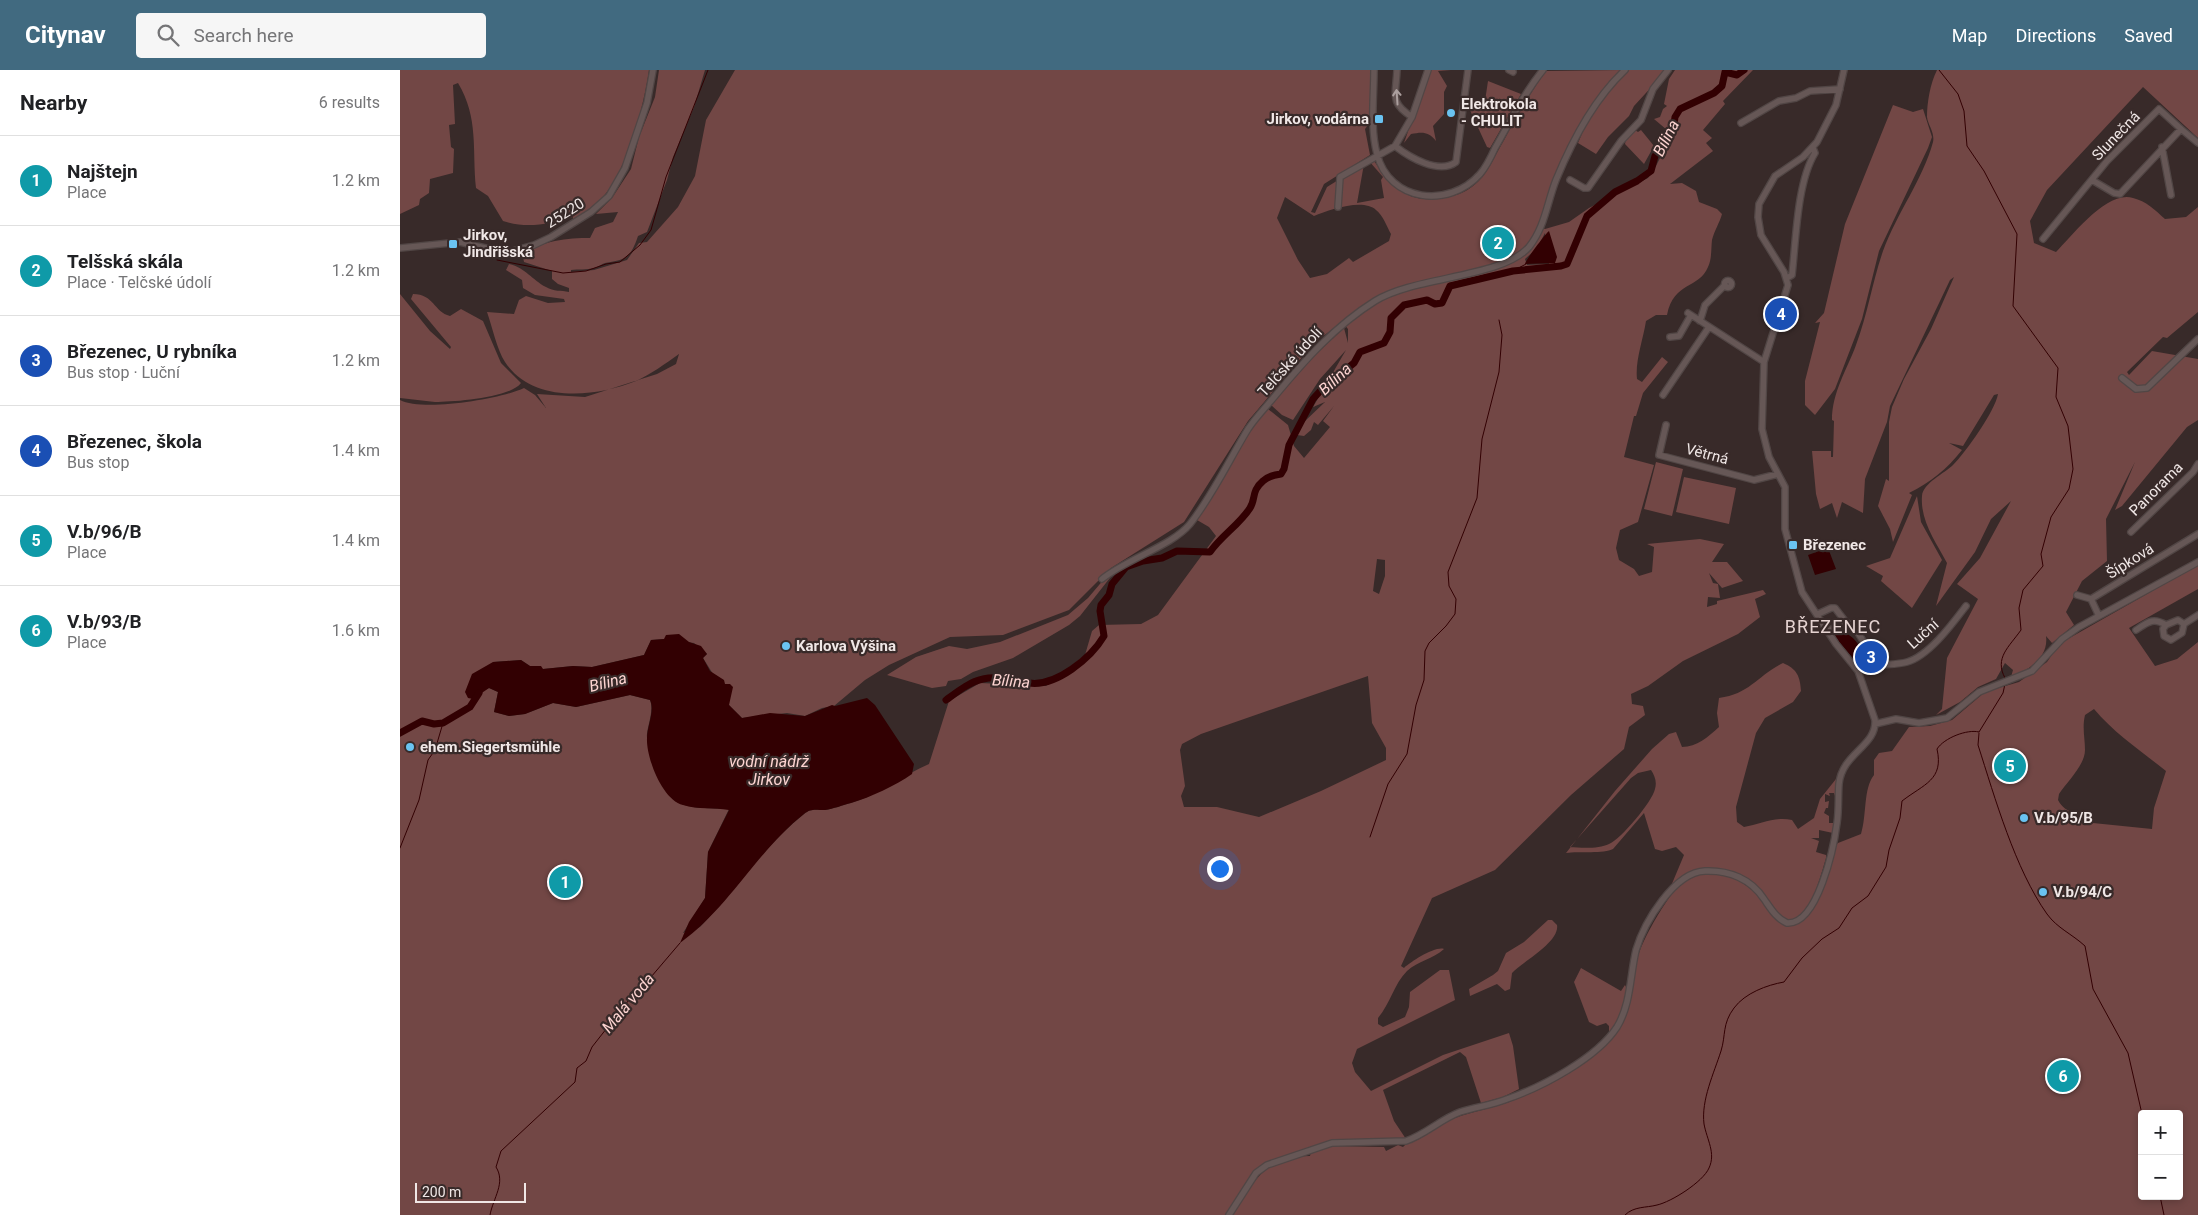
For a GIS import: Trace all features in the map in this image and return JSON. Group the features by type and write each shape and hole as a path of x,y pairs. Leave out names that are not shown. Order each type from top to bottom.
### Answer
{"street":[{"name":"25220","path":"400,248 460,242 506,252 534,245 592,212 609,196 625,168 647,103 653,70"},
{"path":"1374,70 1374,134 1377,154 1386,173 1407,191 1429,197 1456,193 1470,185 1481,172 1528,90 1543,70"},
{"path":"1398,70 1396,101 1400,109 1412,117"},
{"path":"1338,207 1340,176 1377,154 1395,146 1412,117 1428,70"},
{"path":"1395,146 1419,163 1450,165 1456,162 1468,70"},
{"name":"Telčské údolí","path":"1102,579 1189,525 1254,420 1314,350 1351,318 1375,300 1395,292 1414,285 1509,262 1529,247 1542,225 1556,180 1587,117 1625,70"},
{"path":"1570,180 1584,188 1588,188 1621,141 1641,120 1653,89 1668,70"},
{"path":"1229,1215 1256,1173 1268,1165 1332,1143 1391,1143 1418,1137 1460,1112 1528,1091 1584,1057 1606,1040 1622,1018 1641,936 1662,902 1686,876 1703,871 1735,875 1750,883 1779,919 1790,923 1801,919 1816,898 1835,836 1842,771 1849,758 1870,738 1875,724 1861,669 1836,644 1802,592 1785,529 1786,492 1765,448 1762,429 1764,362 1769,341 1787,293 1787,278 1761,235 1758,208 1764,192 1776,176 1813,148 1834,110 1844,70"},
{"path":"1741,123 1778,101 1796,98 1810,91 1840,89"},
{"name":"Slunečná","path":"2044,239 2107,161 2159,109 2198,143"},
{"name":"Slunečná","path":"2092,180 2114,193 2120,194 2162,147 2181,129"},
{"path":"2162,147 2171,195"},
{"path":"1787,278 1792,275 1800,206 1810,162 1815,153 1813,148"},
{"path":"1700,321 1705,305 1725,285"},
{"path":"1670,337 1678,336 1689,314 1764,362"},
{"path":"1664,395 1709,327"},
{"path":"2122,378 2136,389 2147,388 2198,339"},
{"name":"Větrná","path":"1666,425 1659,455 1754,480 1761,480 1778,474"},
{"name":"Panorama","path":"2131,532 2193,472 2198,464"},
{"name":"Šípková","path":"2092,599 2198,534"},
{"path":"1875,724 1896,718 1919,722 1947,718 1979,692 2032,671 2068,634 2198,562"},
{"path":"2077,595 2092,599 2099,616"},
{"name":"Luční","path":"1861,669 1897,664 1914,659 1942,635 1966,606"},
{"path":"1818,614 1831,608 1836,608 1845,621 1857,632 1868,648 1869,656 1861,669"},
{"path":"2184,624 2198,615"},
{"path":"2136,630 2151,620 2158,620 2166,625"},
{"path":"2178,620 2184,624 2184,630 2171,640 2164,636 2163,629 2166,625 2178,620"},
{"path":"1829,631 1845,621"}],"shaded area":[{"path":"400,70 649,70 639,119 627,154 620,171 603,197 575,220 573,220 573,217 546,223 521,225 503,221 488,196 476,188 472,122 465,96 458,83 453,85 455,124 449,125 451,147 454,149 453,173 430,179 429,193 420,199 419,205 400,214"},
{"path":"659,70 705,70 694,107 673,157 667,180 647,232 638,236 633,249 623,259 605,263 591,269 571,270 571,272 594,270 627,260 639,243 647,242 678,207 695,176 706,120 735,70 1371,70 1371,121 1365,129 1370,155 1324,184 1311,212 1315,213 1327,187 1364,164 1357,203 1384,198 1381,180 1383,177 1369,161 1374,161 1395,186 1410,196 1430,199 1462,193 1478,182 1486,172 1523,106 1546,71 1622,70 1583,120 1539,227 1545,229 1569,222 1589,208 1648,178 1668,142 1667,130 1654,119 1660,117 1663,109 1667,106 1664,104 1669,79 1675,70 1753,70 1723,101 1725,104 1703,130 1712,138 1706,143 1713,151 1670,184 1682,183 1696,191 1699,202 1717,209 1722,214 1714,233 1711,257 1704,274 1675,296 1670,304 1667,315 1656,315 1646,321 1638,358 1637,379 1642,382 1662,357 1668,362 1643,393 1636,416 1634,416 1624,457 1654,465 1638,522 1620,530 1616,548 1619,560 1634,569 1639,576 1652,572 1654,547 1647,544 1700,539 1724,544 1712,562 1727,562 1743,581 1722,588 1709,573 1713,583 1718,584 1720,598 1708,597 1707,607 1717,604 1717,601 1763,590 1766,594 1755,599 1760,617 1738,634 1683,661 1648,686 1631,694 1632,704 1643,706 1645,715 1629,727 1624,749 1571,795 1495,870 1432,898 1401,966 1404,968 1429,952 1444,949 1407,971 1378,1018 1378,1024 1383,1027 1405,1017 1409,1007 1410,992 1440,970 1449,970 1455,1000 1357,1049 1352,1063 1355,1072 1371,1091 1443,1055 1509,1033 1513,1046 1519,1089 1503,1097 1481,1103 1466,1057 1460,1052 1383,1090 1394,1121 1406,1139 1332,1141 1267,1163 1254,1172 1226,1215 400,1215 400,400 426,405 462,403 498,396 524,388 535,395 546,408 537,394 585,397 611,389 584,393 548,391 532,385 517,376 502,357 487,312 514,314 519,300 526,296 548,303 565,302 564,299 535,295 523,288 522,280 506,270 509,264 515,266 549,289 569,292 569,288 558,284 552,279 552,271 524,262 523,257 537,247 554,241 590,238 595,228 613,222 618,212 596,214 612,198 631,169 639,137 655,97","holes":["1285,197 1314,216 1346,206 1363,205 1378,212 1391,234 1389,241 1353,262 1349,258 1327,274 1310,278 1298,260 1277,218","1545,233 1549,264 1527,265 1525,259 1537,248","1342,322 1348,329 1348,343 1344,328 1312,358 1271,405 1282,415 1293,420 1320,379 1346,350 1313,407 1325,402 1304,422 1297,435 1304,436 1311,430 1314,422 1318,425 1334,406 1323,421 1330,427 1304,458 1294,446 1288,425 1268,409 1240,446 1197,520 1209,527 1216,536 1158,615 1141,624 1099,625 1092,631 1085,655 1046,686 980,683 949,701 929,764 862,799 831,809 807,812 776,840 700,927 683,933 705,898 708,852 729,809 691,807 673,799 666,791 660,780 647,741 651,708 650,700 630,695 576,707 553,703 525,714 509,716 494,712 498,692 489,688 485,690 493,662 521,660 530,666 543,669 573,666 592,667 644,655 651,640 664,639 694,643 707,654 703,658 713,674 723,680 729,705 742,718 787,713 805,716 822,708 834,706 865,680 889,665 950,637 1003,635 1069,610 1111,568 1184,522 1248,421 1314,343","679,354 676,364 657,374 638,380 658,369","1377,559 1385,560 1385,576 1379,594 1373,591","1368,676 1372,723 1386,748 1386,760 1321,791 1259,817 1217,807 1184,807 1181,796 1185,786 1180,750 1182,744 1201,734"]},
{"path":"1429,70 1451,70 1438,71 1447,86 1444,92 1444,114 1433,126 1436,141 1425,133 1418,133 1411,134 1404,143"},
{"path":"1627,70 1667,70 1634,106 1629,116 1608,137 1596,154 1578,143 1587,123 1599,104"},
{"path":"1937,70 2198,70 2198,138 2143,87 2047,190 2030,221 2034,243 2056,252 2101,207 2123,197 2142,201 2165,219 2186,217 2198,207 2198,312 2167,338 2163,337 2127,372 2129,375 2152,351 2198,359 2198,420 2187,427 2122,506 2115,510 2135,462 2106,519 2107,561 2082,581 2066,612 2074,625 2052,643 2046,636 2046,644 2041,656 2024,671 2011,677 2013,670 2005,663 1996,679 1978,687 1960,702 1936,715 1942,709 1947,658 1978,599 1957,584 1980,558 2011,501 1991,519 1975,552 1936,606 1947,563 1926,523 1922,496 1926,487 1953,465 1965,451 1986,421 1998,394 1994,395 1963,446 1949,443 1962,450 1957,457 1931,480 1909,493 1912,495 1893,542 1890,529 1878,506 1886,479 1889,481 1889,422 1892,407 1904,379 1931,329 1954,277 1950,280 1890,406 1887,422 1865,479 1863,513 1842,502 1837,518 1832,503 1820,509 1816,494 1812,451 1831,451 1831,457 1833,457 1834,421 1832,420 1834,400 1860,333 1883,251 1929,156 1933,142 1927,112 1931,87"},
{"path":"1488,81 1521,94 1490,148 1487,147 1469,108 1485,101"},
{"path":"1893,105 1913,112 1923,109 1932,137 1879,251 1862,319 1835,389 1815,415 1805,405 1805,381 1820,322 1815,323 1824,313 1845,224"},
{"path":"1635,130 1638,132 1641,130 1654,146 1644,164 1625,144 1626,139"},
{"path":"400,294 430,331 450,349 451,347 411,299 413,294 425,297 440,311 450,316 461,309 483,321 501,363 521,383 515,388 494,396 468,400 435,402 400,398"},
{"path":"1656,462 1683,469 1672,516 1644,509"},
{"path":"1684,477 1736,488 1729,524 1676,512"},
{"path":"1917,496 1921,522 1942,560 1912,608 1881,581 1883,576 1866,566 1890,558"},
{"path":"2198,565 2198,589 2129,628 2155,666 2177,659 2198,642 2198,1215 1232,1215 1262,1173 1282,1161 1294,1157 1310,1156 1311,1152 1331,1146 1384,1147 1386,1151 1398,1145 1403,1147 1455,1118 1530,1094 1558,1080 1585,1063 1607,1044 1623,1024 1630,1003 1641,948 1668,900 1675,890 1689,877 1704,873 1719,873 1732,877 1756,893 1787,925 1797,923 1806,917 1819,895 1834,847 1838,843 1861,834 1868,787 1874,775 1874,760 1879,753 1892,751 1909,727 1930,726 1952,720 1985,692 2019,682 2047,662 2059,644","holes":["2094,709 2102,718 2166,771 2154,808 2152,829 2093,823 2089,819 2065,809 2058,800 2059,794 2075,773 2084,756 2085,715"]},
{"path":"1113,574 1080,616 1069,625 1013,658 973,672 961,679 948,681 946,686 932,688 887,675 916,657 949,646 967,649 1000,642 1068,615 1088,598 1105,578"},
{"path":"1783,663 1792,668 1799,677 1801,691 1793,702 1765,718 1756,733 1736,807 1737,822 1744,827 1786,819 1792,820 1798,829 1814,818 1820,799 1836,779 1836,799 1834,793 1829,793 1830,796 1825,794 1825,802 1829,801 1828,808 1826,808 1824,813 1829,816 1829,823 1834,823 1835,816 1833,833 1819,830 1819,838 1811,838 1819,841 1816,852 1826,855 1826,858 1812,899 1800,917 1793,921 1785,919 1776,912 1758,888 1729,871 1707,868 1696,870 1684,875 1671,886 1684,855 1676,847 1662,851 1655,849 1644,813 1613,849 1609,851 1566,853 1571,847 1590,848 1605,846 1621,835 1653,795 1656,781 1651,770 1638,773 1631,778 1577,839 1615,791 1652,749 1669,734 1676,732 1682,747 1702,741 1719,727 1717,713 1719,698 1730,696 1746,689"},
{"path":"1548,920 1552,920 1557,925 1553,938 1512,973 1510,989 1505,991 1497,984 1470,996 1469,989 1498,971 1506,953 1524,942"},
{"path":"1581,968 1621,991 1625,985 1627,989 1620,1017 1609,1033 1609,1026 1606,1023 1597,1026 1589,1022 1574,982"}],"water":[{"path":"1549,231 1557,257 1555,263 1525,264 1536,247"},
{"path":"1828,548 1836,569 1815,575 1808,555"},
{"path":"1841,631 1852,637 1862,652 1862,656 1856,662 1834,636"},
{"name":"vodní nádrž Jirkov","path":"679,634 689,642 701,646 707,654 703,658 710,671 724,680 725,684 730,684 733,687 729,705 742,718 770,713 805,716 832,705 835,706 867,698 875,705 914,764 912,774 883,791 835,808 811,810 804,814 772,845 713,913 680,943 689,922 705,898 708,852 729,810 683,805 668,795 662,787 652,766 647,746 647,733 652,709 650,700 630,695 576,707 553,703 525,714 509,716 494,712 498,692 489,688 473,699 468,698 465,692 472,674 493,662 521,660 530,666 541,666 543,669 573,666 592,667 644,655 651,640 664,639 666,635"}],"waterway":[{"path":"497,260 563,273 586,271 606,264 620,262 640,245 651,230 666,177 708,70"},
{"name":"Bílina","path":"946,700 978,680 995,678 1039,683 1061,676 1082,662 1104,636 1100,611 1101,605 1109,595 1112,584 1126,567 1143,561 1162,558 1177,551 1210,552 1246,514 1252,505 1259,485 1265,479 1281,474 1284,469 1289,445 1313,399 1322,389 1354,363 1360,352 1384,343 1390,332 1391,318 1404,305 1427,300 1435,304 1442,303 1450,286 1513,271 1567,264 1587,216 1615,192 1637,181 1651,171 1655,156 1673,131 1675,117 1680,109 1714,93 1722,86 1725,72 1737,75 1744,70"},
{"path":"1939,70 1958,94 1964,111 1967,146 1984,171 2017,234 2013,306 2058,368 2056,397 2068,426 2073,469 2069,489 2051,517 2041,554 2043,566 2023,590 2019,608 2021,630 2004,653 2002,659 2002,671 2005,678"},
{"name":"Bílina","path":"1554,263 1557,267"},
{"name":"Bílina","path":"1513,271 1526,264"},
{"path":"1370,837 1388,784 1407,754 1416,705 1424,680 1425,651 1429,643 1455,614 1456,599 1449,586 1448,572 1477,498 1482,439 1499,372 1502,335 1499,320"},
{"path":"1625,1215 1636,1209 1657,1205 1670,1200 1686,1191 1706,1173 1712,1157 1704,1124 1704,1106 1723,1045 1726,1024 1730,1014 1750,994 1784,982 1802,958 1822,939 1839,928 1852,908 1868,896 1886,867 1889,850 1900,818 1902,801 1925,785 1935,775 1938,768 1937,749 1940,745 1962,733 1979,732 2003,693 2005,684"},
{"name":"Bílina","path":"400,733 422,721 434,724 443,723 470,707 479,693"},
{"path":"400,848 419,800 428,760 435,750 443,723"},
{"path":"1979,733 1978,745 1999,810 2025,876 2047,914 2055,923 2085,946 2093,989 2128,1053 2141,1110"},
{"name":"Malá voda","path":"490,1215 498,1191 500,1179 496,1167 501,1151 575,1082 577,1068 586,1061 592,1047 636,991 651,977 680,943"},
{"path":"2161,1200 2164,1215"}],"place":[{"name":"Elektrokola - CHULIT","path":"1451,113"},
{"name":"Jirkov, vodárna","path":"1379,119"},
{"name":"Telšská skála","path":"1498,243"},
{"name":"Jirkov, Jindřišská","path":"453,244"},
{"name":"Březenec, škola","path":"1781,314"},
{"name":"Březenec","path":"1793,545"},
{"name":"Karlova Výšina","path":"786,646"},
{"name":"Březenec, U rybníka","path":"1871,657"},
{"name":"ehem.Siegertsmühle","path":"410,747"},
{"name":"V.b/96/B","path":"2010,766"},
{"name":"V.b/95/B","path":"2024,818"},
{"name":"Najštejn","path":"565,882"},
{"name":"V.b/94/C","path":"2043,892"},
{"name":"V.b/93/B","path":"2063,1076"}],"district":[{"name":"BŘEZENEC","path":"1833,626"}]}
